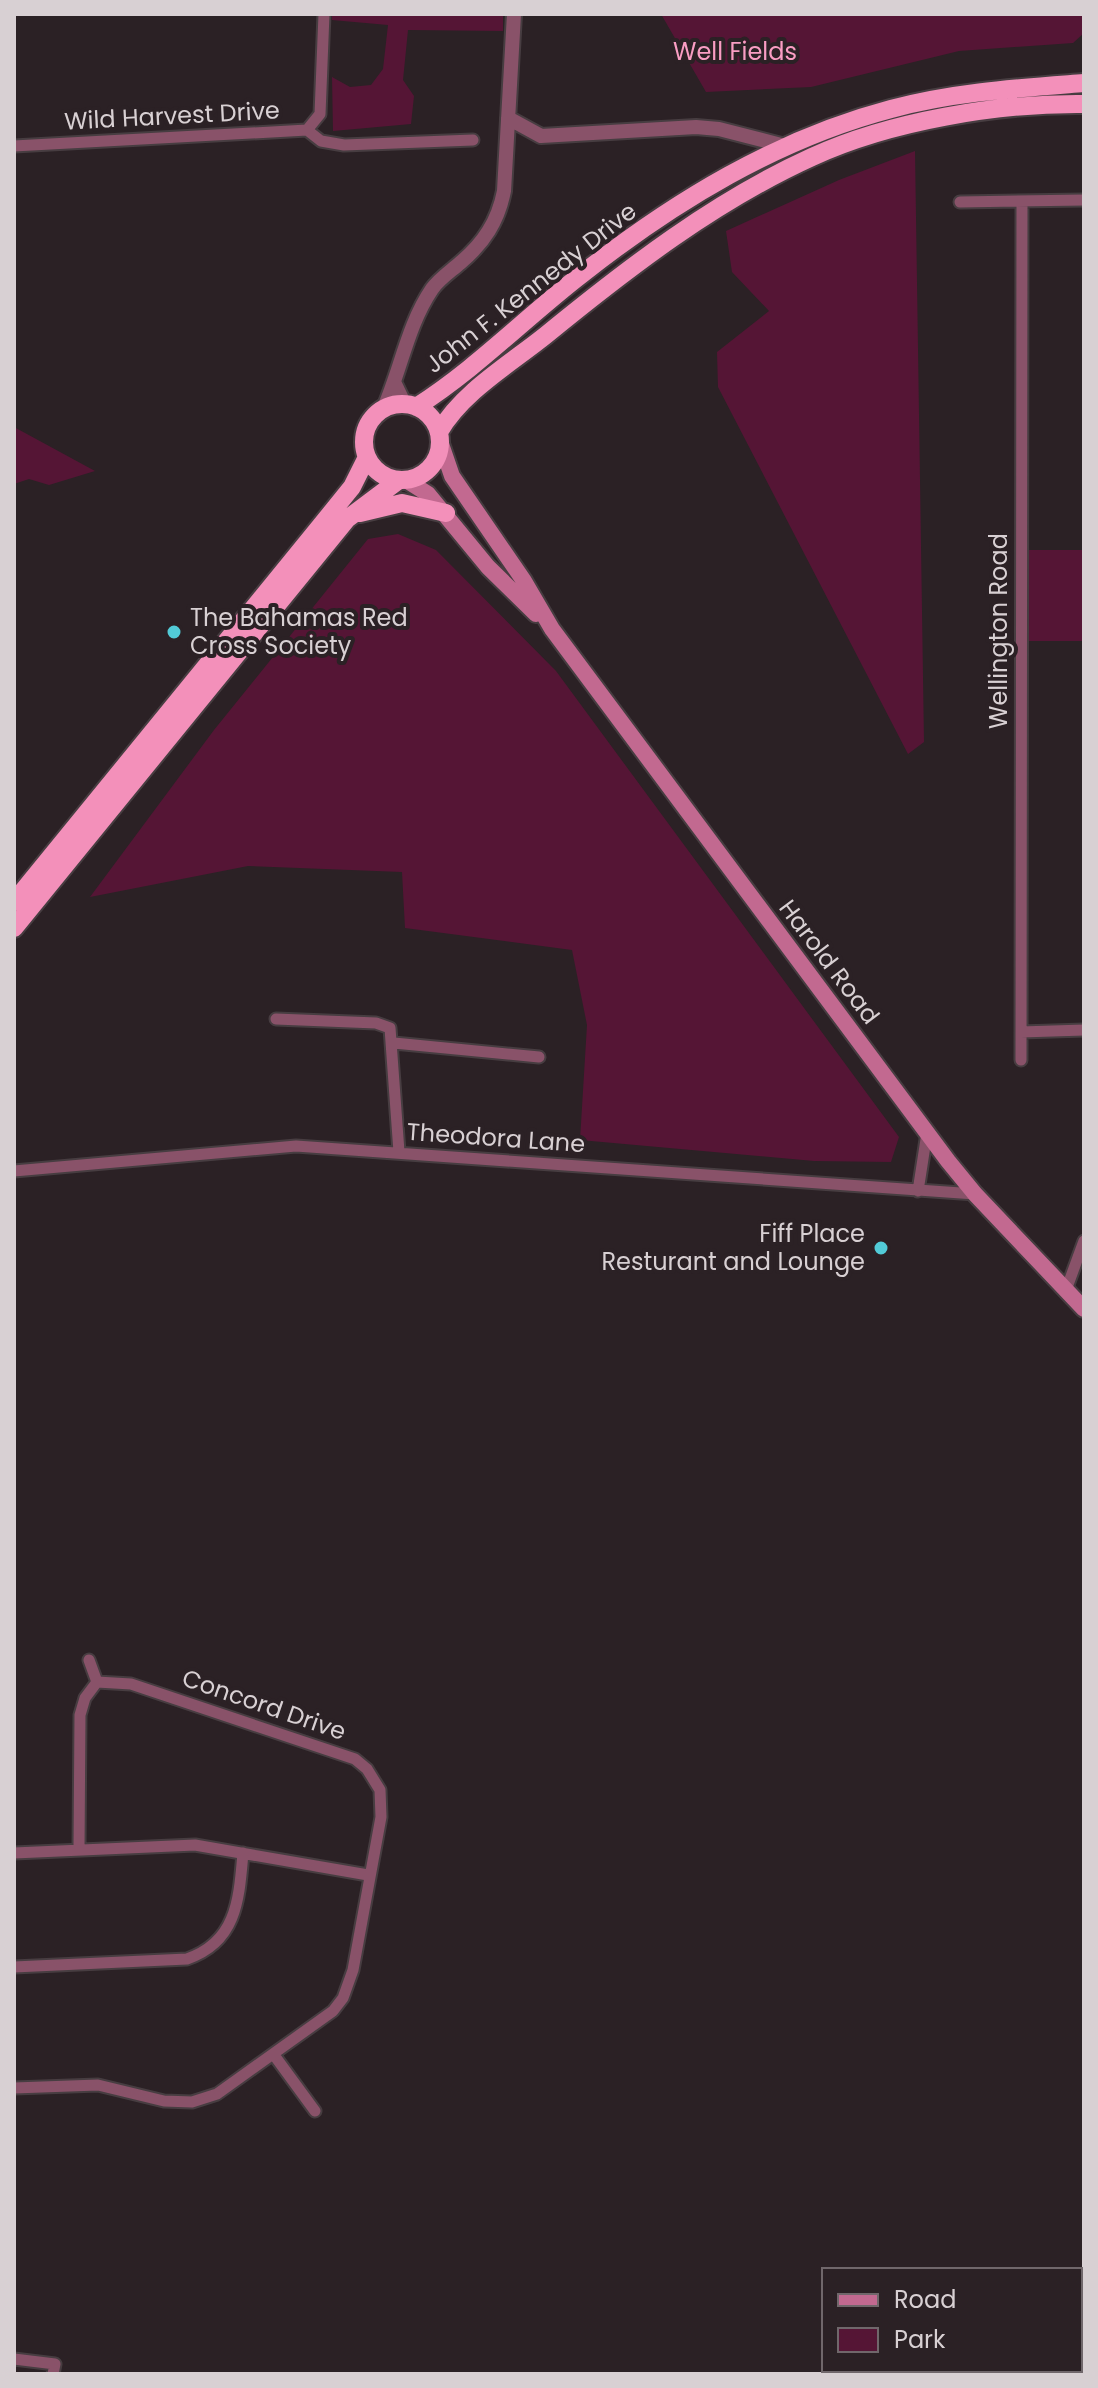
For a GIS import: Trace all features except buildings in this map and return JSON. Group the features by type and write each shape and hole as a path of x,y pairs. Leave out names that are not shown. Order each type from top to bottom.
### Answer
{"highway":[{"name":"John F. Kennedy Drive","path":"383,410 410,406 450,384 610,252 713,184 785,146 892,108 1011,88 1084,83"},
{"name":"John F. Kennedy Drive","path":"14,928 347,519 403,480 420,476 432,466 439,436 462,402 624,272 768,179 815,155 885,132 1033,104 1084,104"},
{"name":"John F. Kennedy Drive","path":"410,406 431,418 439,436"},
{"path":"14,902 352,487 367,457 365,432 383,410"},
{"path":"367,457 379,473 403,480"},
{"path":"347,519 380,506 402,503 446,513"}],"main road":[{"name":"Harold Road","path":"439,436 452,476 524,581 552,629 927,1133 975,1194 1084,1309"},
{"name":"Harold Road","path":"403,480 424,489 488,567 552,629"}],"street":[{"name":"Wild Harvest Drive","path":"14,146 307,130 320,114 324,14"},
{"path":"383,410 395,384 413,324 434,286 486,236 499,214 514,14"},
{"path":"508,118 541,136 696,127 719,129 785,146"},
{"path":"307,130 321,141 344,145 473,140"},
{"path":"960,202 1084,200"},
{"name":"Wellington Road","path":"1021,1060 1022,202"},
{"path":"395,384 410,406"},
{"path":"276,1019 376,1023 390,1028 394,1043 399,1152"},
{"path":"1021,1032 1084,1030"},
{"path":"394,1043 539,1057"},
{"path":"918,1191 927,1133"},
{"name":"Theodora Lane","path":"14,1171 259,1148 399,1152 975,1194"},
{"path":"1066,1290 1084,1241"},
{"path":"79,1848 80,1715 85,1698 97,1682 89,1660"},
{"name":"Concord Drive","path":"14,2088 98,2085 164,2101 192,2102 217,2094 333,2011 343,1998 353,1970 381,1817 380,1790 367,1769 355,1759 131,1684 97,1682"},
{"path":"14,1853 183,1845 368,1875"},
{"path":"14,1967 187,1959 207,1952 224,1935 231,1921 240,1889 243,1853"},
{"path":"274,2055 315,2111"},
{"path":"14,2359 55,2364 53,2374"}],"green space":[{"path":"332,14 503,14 503,31 408,30 403,80 414,96 411,124 333,131 332,77 350,87 371,85 383,69 388,25 332,20"},
{"name":"Well Fields","path":"661,14 1084,14 1084,33 1073,43 959,51 811,87 706,92"},
{"path":"915,151 924,742 908,754 718,387 717,352 769,311 732,272 726,231 839,180"},
{"path":"14,427 95,471 49,485 29,479 14,484"},
{"path":"398,534 436,550 556,671 899,1137 891,1162 814,1161 580,1140 587,1025 572,950 405,928 402,872 248,866 90,897 214,730 368,539"},
{"path":"1025,550 1084,550 1084,641 1025,641"}],"place":[{"name":"The Bahamas Red Cross Society","path":"174,632"},
{"name":"Fiff Place Resturant and Lounge","path":"881,1248"}]}
